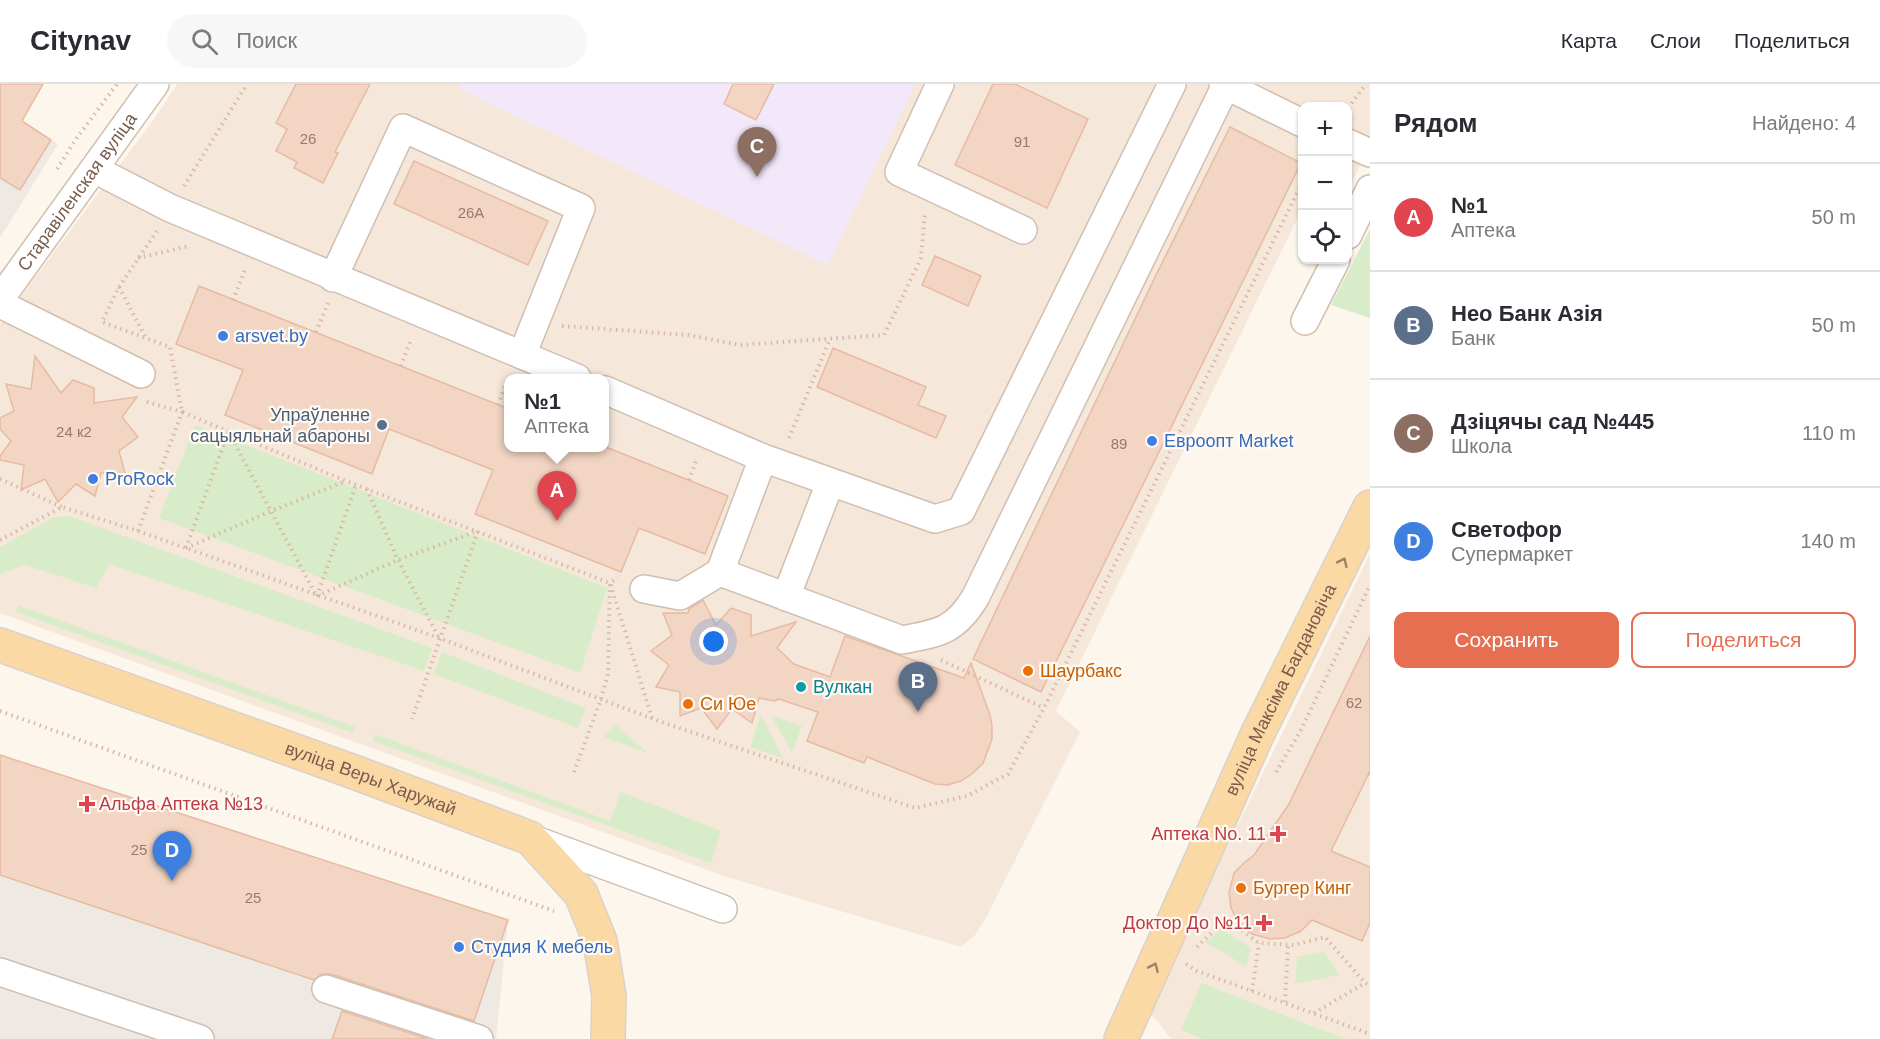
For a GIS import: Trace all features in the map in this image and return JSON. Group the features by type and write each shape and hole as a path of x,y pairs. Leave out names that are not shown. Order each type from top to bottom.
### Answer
{"main road":[{"name":"вуліца Максіма Багдановіча","path":"1134,1030 1257,735 1370,507"},
{"name":"вуліца Веры Харужай","path":"0,645 530,838 581,894 600,941 609,996 608,1039"}],"street":[{"name":"Старавіленская вуліца","path":"0,299 155,84"},
{"path":"940,84 899,172 1023,230"},
{"path":"609,392 770,460 934,519 961,511 1172,84"},
{"path":"720,572 902,640 950,627 964,615 975,598 1225,85 1298,121"},
{"path":"331,287 403,128 581,208 535,324 517,362"},
{"path":"1352,146 1370,153"},
{"path":"94,169 331,287 517,362 563,374"},
{"path":"1352,225 1370,189"},
{"path":"1305,321 1334,264"},
{"path":"0,304 141,374"},
{"path":"644,589 680,596 720,572 770,460"},
{"path":"786,597 830,483"},
{"path":"530,838 723,909"},
{"path":"0,972 200,1039"},
{"path":"326,989 479,1039"}],"path":[{"path":"138,531 182,412 170,347 102,322 119,287 247,84"},
{"path":"1352,102 1366,84"},
{"path":"535,324 688,335 740,345 884,335 921,258 927,186"},
{"path":"0,479 62,507 138,531 439,638 653,719 915,808 967,796 1008,774 1044,708 1298,191"},
{"path":"138,258 190,246"},
{"path":"233,300 248,264"},
{"path":"119,287 146,339"},
{"path":"316,332 331,287"},
{"path":"401,366 414,331"},
{"path":"770,460 830,339"},
{"path":"512,374 517,362"},
{"path":"498,405 504,391"},
{"path":"182,412 366,489 610,583"},
{"path":"229,432 317,596"},
{"path":"186,548 229,432"},
{"path":"689,480 701,447"},
{"path":"186,548 346,481"},
{"path":"317,596 356,485"},
{"path":"366,489 398,560 439,638"},
{"path":"0,540 62,507"},
{"path":"317,596 398,560 478,531"},
{"path":"412,719 478,531"},
{"path":"610,583 653,719"},
{"path":"574,772 608,674 610,583"},
{"path":"1300,732 1370,585"},
{"path":"926,635 930,655 1044,708"},
{"path":"0,711 555,911 560,920"},
{"path":"1196,948 1226,919 1259,943 1294,945 1325,937 1368,984 1314,1013"},
{"path":"1252,991 1259,943"},
{"path":"1285,1002 1288,945"},
{"path":"1189,955 1182,962 1197,971 1370,1034"}],"shaded area":[{"path":"0,84 43,84 23,121 58,144 0,238"},
{"path":"177,84 1370,84 1370,146 1352,182 1352,102 1298,102 1298,217 1056,711 1080,732 987,916 976,934 961,947 724,876 0,613 0,324 155,118"},
{"path":"461,84 915,84 828,265 459,89"},
{"path":"1370,554 1370,1039 1171,1039 1156,1019 1146,1012"},
{"path":"0,755 508,920 496,1039 0,1039"}],"green space":[{"path":"1370,229 1370,318 1331,305"},
{"path":"195,425 607,588 580,673 159,518"},
{"path":"69,516 432,648 424,671 109,564 96,588 25,565 0,574 0,547 54,517"},
{"path":"18,605 355,727 353,733 16,612"},
{"path":"442,652 586,708 578,728 434,674"},
{"path":"761,714 783,758 750,747"},
{"path":"771,715 802,726 792,753"},
{"path":"616,725 648,753 604,737"},
{"path":"375,734 610,821 621,792 721,831 711,863 373,741"},
{"path":"1221,929 1251,948 1246,966 1205,942"},
{"path":"1324,951 1339,975 1295,984 1297,957"},
{"path":"1201,983 1345,1039 1203,1039 1181,1030"}],"building":[{"path":"0,84 43,84 22,121 51,140 20,190 0,178"},
{"path":"296,84 370,84 335,152 338,153 323,183 294,168 297,162 276,151 287,129 276,123"},
{"path":"733,84 774,84 756,120 724,104"},
{"path":"993,84 1015,84 1088,119 1047,208 955,165"},
{"path":"1230,127 1298,161 1298,169 1041,692 973,659 1155,277"},
{"path":"414,161 548,221 528,265 394,204"},
{"path":"935,256 981,276 968,306 922,285"},
{"path":"199,286 504,407 504,452 609,452 609,448 728,496 705,554 639,528 621,572 475,514 493,470 389,429 372,474 225,415 243,370 176,344"},
{"path":"833,348 926,387 918,405 946,416 936,438 817,387"},
{"path":"35,356 61,393 73,380 94,388 94,403 137,397 122,417 138,437 119,451 125,473 101,473 95,496 76,484 58,502 45,479 21,490 24,465 0,460 0,456 11,441 0,429 0,418 14,411 6,384 31,389"},
{"path":"703,600 716,625 731,608 751,615 751,636 796,622 777,648 794,664 830,677 845,636 964,678 971,663 992,726 992,739 983,763 961,781 947,785 935,784 867,757 864,763 807,741 818,712 779,699 774,701 759,698 752,723 732,709 717,729 701,708 680,716 680,692 656,687 669,665 651,651 672,635 663,613 688,613 689,609"},
{"path":"1370,636 1370,771 1331,851 1370,867 1370,923 1362,941 1312,920 1301,931 1285,938 1270,939 1252,934 1239,923 1231,908 1229,893 1234,873 1254,855 1289,804"},
{"path":"0,755 508,920 474,1021 331,974 322,974 314,980 0,875"},
{"path":"342,1011 428,1039 332,1039"}],"place":[{"name":"Дзіцячы сад №445","path":"757,177"},
{"name":"arsvet.by","path":"223,336"},
{"name":"Упраўленне сацыяльнай абароны","path":"382,425"},
{"name":"Евроопт Market","path":"1152,441"},
{"name":"ProRock","path":"93,479"},
{"name":"№1","path":"557,521"},
{"name":"Шаурбакс","path":"1028,671"},
{"name":"Вулкан","path":"801,687"},
{"name":"Cи Юе","path":"688,704"},
{"name":"Нео Банк Азія","path":"918,712"},
{"name":"Альфа Аптека №13","path":"87,804"},
{"name":"Аптека No. 11","path":"1278,834"},
{"name":"Светофор","path":"172,881"},
{"name":"Бургер Кинг","path":"1241,888"},
{"name":"Доктор До №11","path":"1264,923"},
{"name":"Студия К мебель","path":"459,947"}]}
